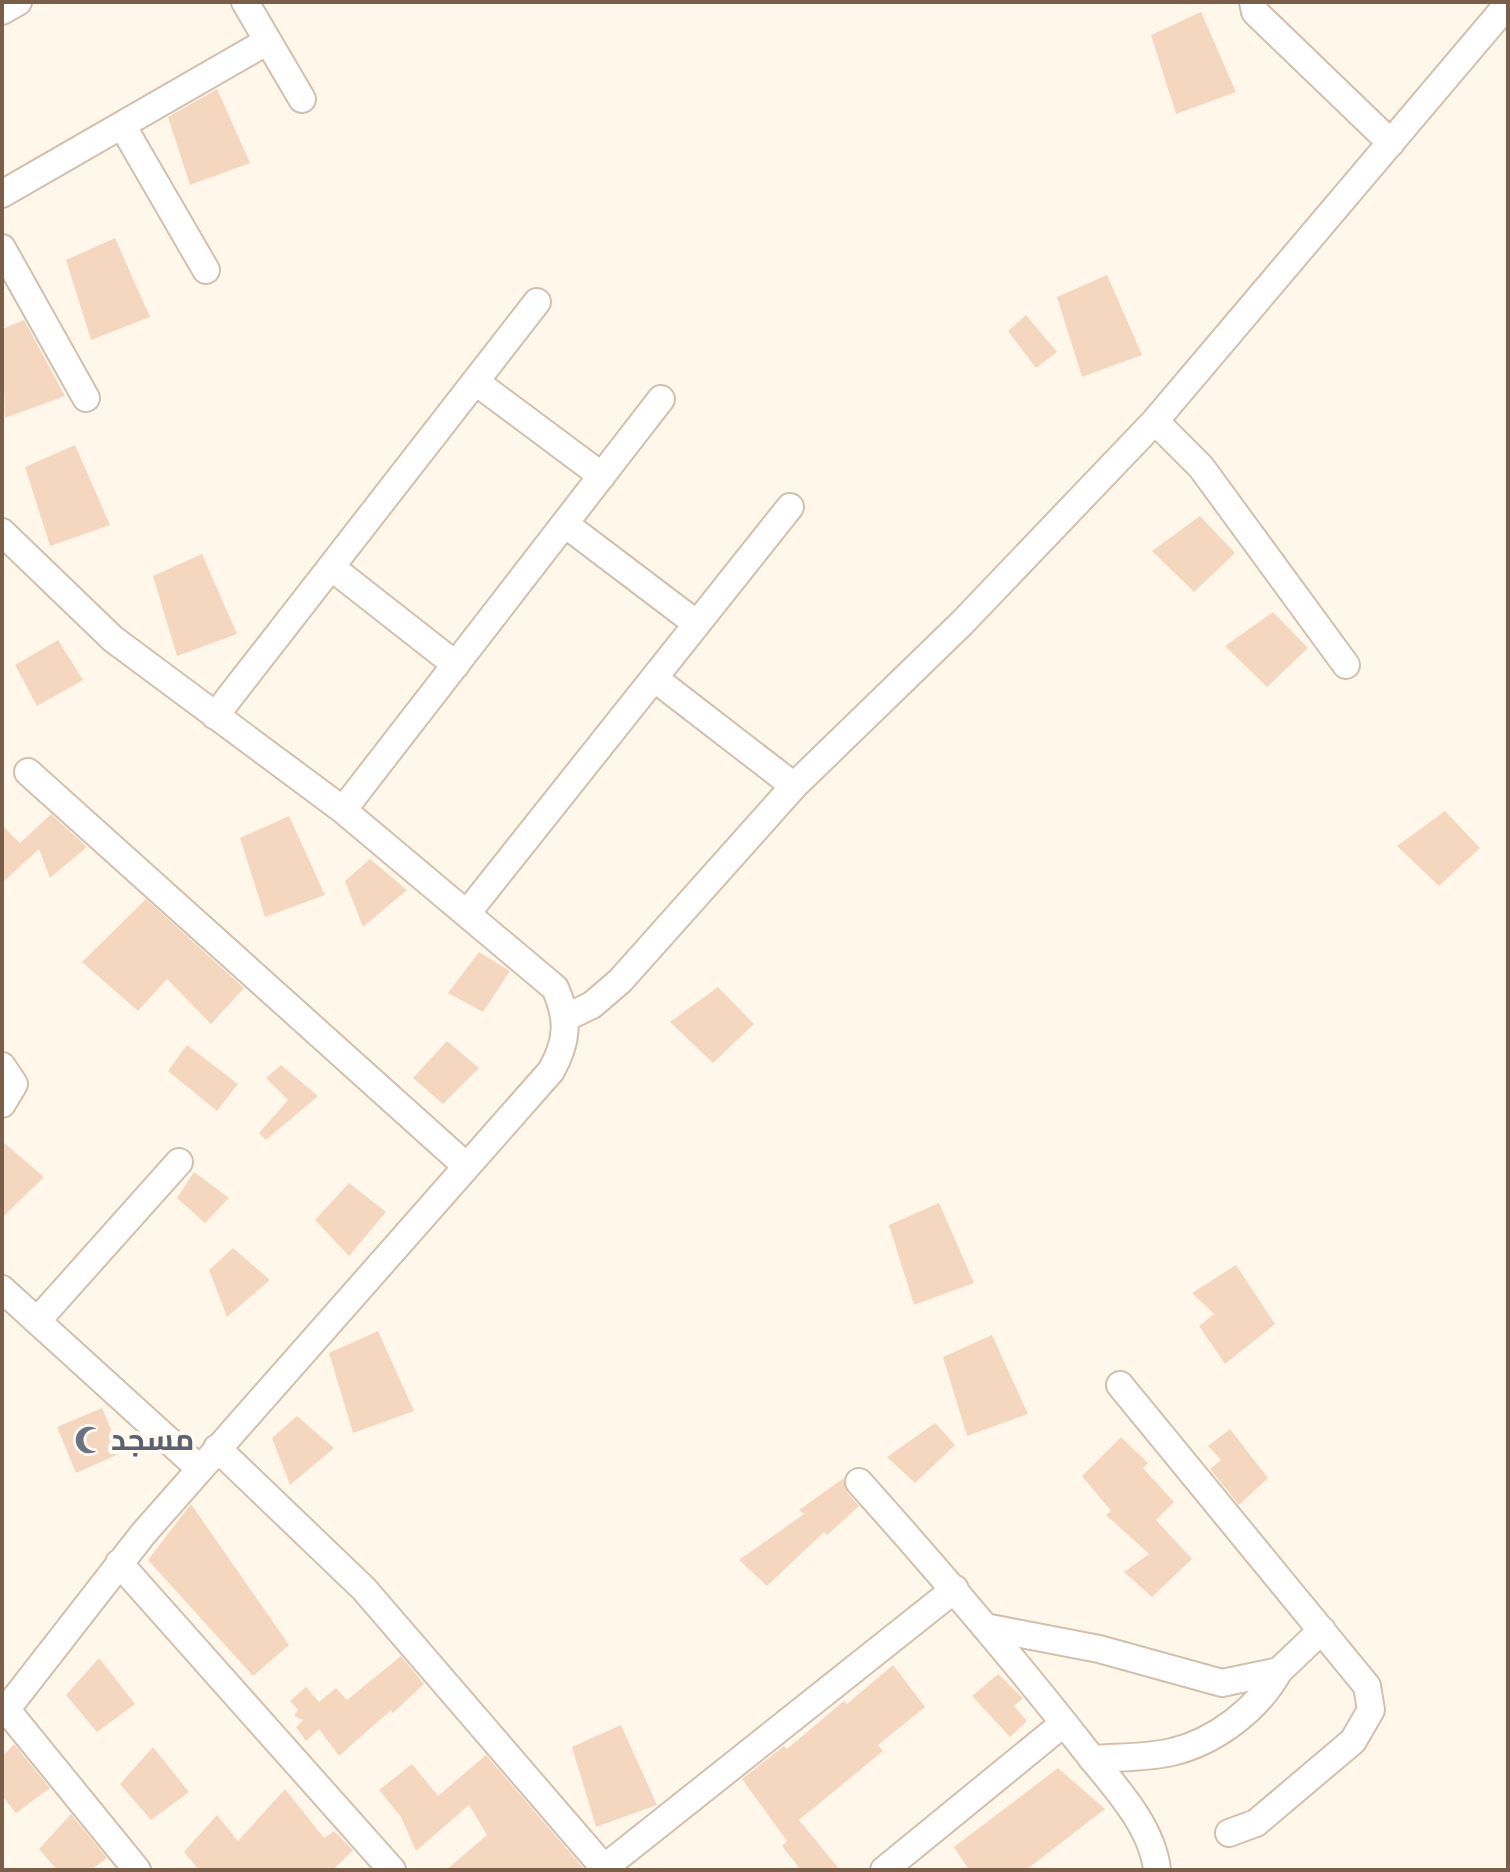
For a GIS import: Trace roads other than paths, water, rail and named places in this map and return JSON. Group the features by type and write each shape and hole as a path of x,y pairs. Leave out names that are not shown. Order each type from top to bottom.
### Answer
{"street":[{"path":"2,11 18,2"},
{"path":"245,2 302,99"},
{"path":"1253,2 1255,12 1391,143"},
{"path":"565,1018 592,1005 620,981 794,786 962,623 1155,421 1508,4"},
{"path":"2,194 266,42"},
{"path":"122,125 206,270"},
{"path":"2,248 86,398"},
{"path":"215,716 537,302"},
{"path":"476,382 602,476"},
{"path":"343,810 661,399"},
{"path":"1155,421 1201,467 1346,665"},
{"path":"468,912 790,507"},
{"path":"565,524 697,624"},
{"path":"2,532 113,639 343,810 468,912 555,988 565,1018 566,1044 551,1071 217,1448 119,1563 4,1712 137,1870"},
{"path":"331,567 456,665"},
{"path":"654,678 794,786"},
{"path":"28,772 465,1165"},
{"path":"2,1066 14,1084 2,1104"},
{"path":"37,1321 179,1162"},
{"path":"2,1289 200,1469"},
{"path":"1120,1385 1367,1686 1371,1710 1353,1741 1256,1823 1229,1833"},
{"path":"217,1448 364,1589 605,1869 955,1589"},
{"path":"859,1482 955,1589 1132,1811 1155,1852 1157,1870"},
{"path":"119,1563 392,1870"},
{"path":"985,1627 1099,1649 1222,1683 1279,1671"},
{"path":"1092,1759 1173,1751 1221,1732 1269,1689 1279,1671 1322,1630"},
{"path":"884,1870 1064,1723"}],"place":[{"name":"مسجد","path":"89,1440"}]}
